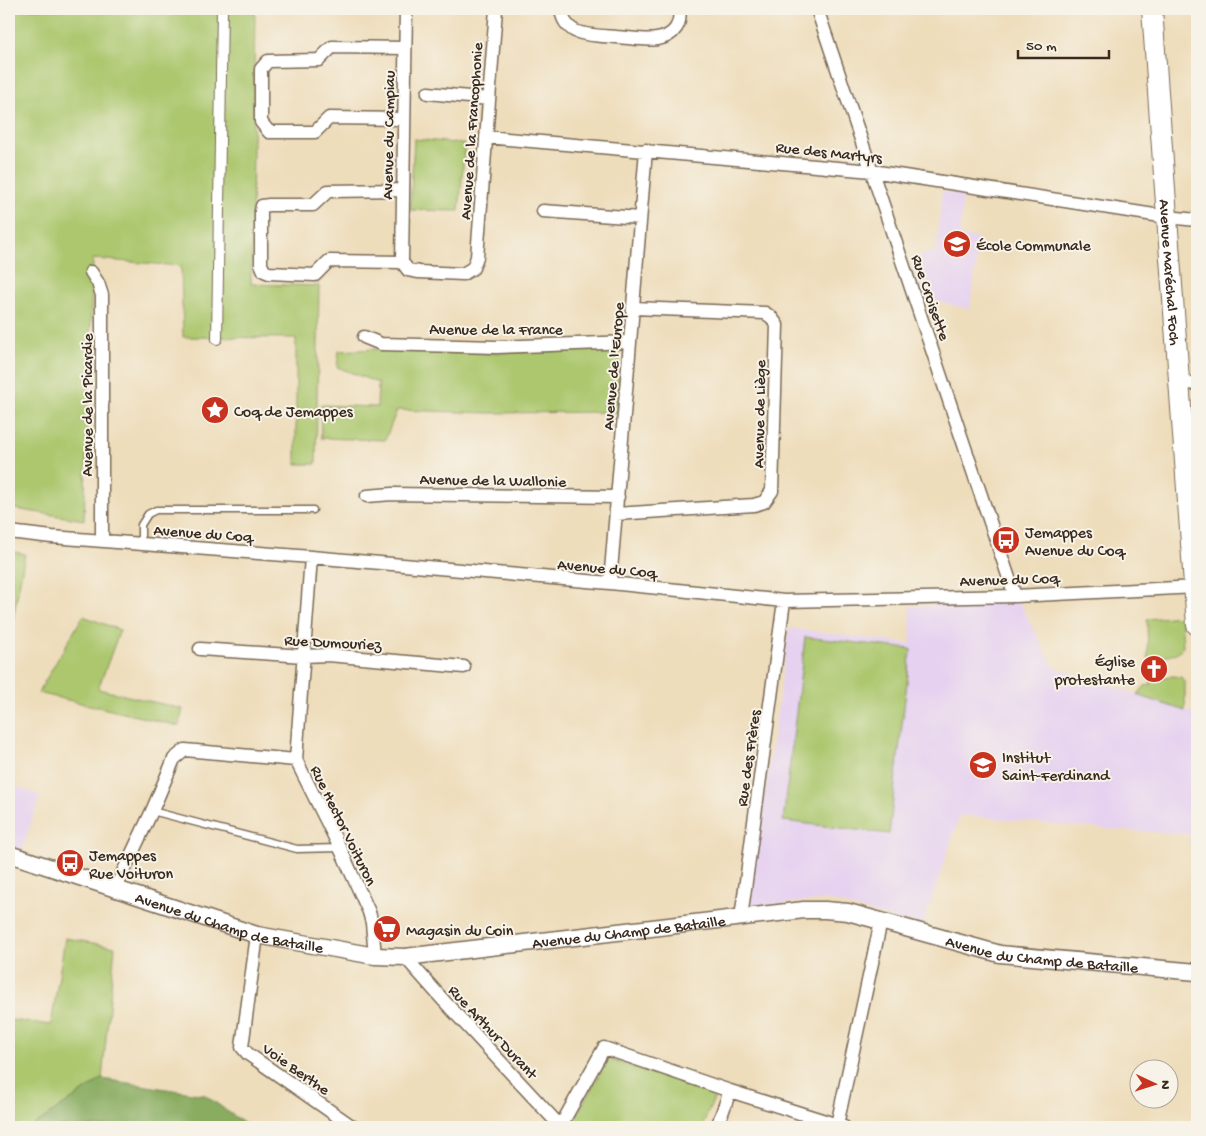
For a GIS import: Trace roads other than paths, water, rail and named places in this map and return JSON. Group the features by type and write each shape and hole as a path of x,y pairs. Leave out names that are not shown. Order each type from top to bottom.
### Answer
{"main road":[{"name":"Avenue Maréchal Foch","path":"1152,9 1166,216 1188,383 1197,625"}],"street":[{"path":"217,339 222,9"},
{"name":"Avenue du Campiau","path":"402,262 406,9"},
{"name":"Avenue de la Francophonie","path":"402,262 408,270 419,272 463,274 473,268 476,257 496,9"},
{"path":"561,9 568,26 578,32 593,35 652,39 664,38 672,33 678,24 679,9"},
{"name":"Rue Croisette","path":"817,9 1015,596"},
{"path":"404,119 329,118 315,132 269,132 261,122 261,70 268,61 319,60 332,47 405,48"},
{"path":"428,93 489,99"},
{"name":"Rue des Martyrs","path":"486,137 872,171 1197,220"},
{"name":"Avenue de l'Europe","path":"610,583 646,150"},
{"path":"402,262 329,261 314,275 269,273 264,270 261,264 261,212 262,206 269,204 313,205 328,191 403,190"},
{"path":"543,211 640,218"},
{"name":"Avenue de la Picardie","path":"92,272 102,295 102,541"},
{"name":"Avenue de Liège","path":"616,514 754,505 764,502 772,491 777,324 765,313 633,308"},
{"name":"Avenue de la France","path":"364,337 381,344 498,347 630,342"},
{"name":"Avenue de la Wallonie","path":"367,496 392,494 618,497"},
{"name":"Avenue du Coq","path":"12,531 102,541 610,583 784,601 1015,596 1196,587"},
{"name":"Rue Hector Voituron","path":"311,557 296,760 340,848 370,918 375,956"},
{"name":"Rue des Frères","path":"741,918 784,601"},
{"name":"Rue Dumouriez","path":"200,649 304,656 328,655 464,666"},
{"path":"114,889 152,811 174,759 185,750 296,760"},
{"name":"Avenue du Champ de Bataille","path":"9,854 257,935 375,956 406,957 804,910 825,910 848,912 1000,954 1197,972"},
{"path":"560,1127 604,1048 841,1126 881,922"},
{"name":"Voie Berthe","path":"257,935 242,1047 248,1054 353,1127"},
{"name":"Rue Arthur Durant","path":"406,957 560,1127"},
{"path":"717,1127 730,1091"}],"lane":[{"path":"141,544 142,524 148,514 156,510 313,510"},
{"path":"152,811 297,849 340,848"}],"place":[{"name":"École Communale","path":"957,244"},
{"name":"Coq de Jemappes","path":"215,410"},
{"name":"Jemappes Avenue du Coq","path":"1006,540"},
{"name":"Église protestante","path":"1154,669"},
{"name":"Institut Saint-Ferdinand","path":"983,765"},
{"name":"Jemappes Rue Voituron","path":"70,863"},
{"name":"Magasin du Coin","path":"387,929"}]}
